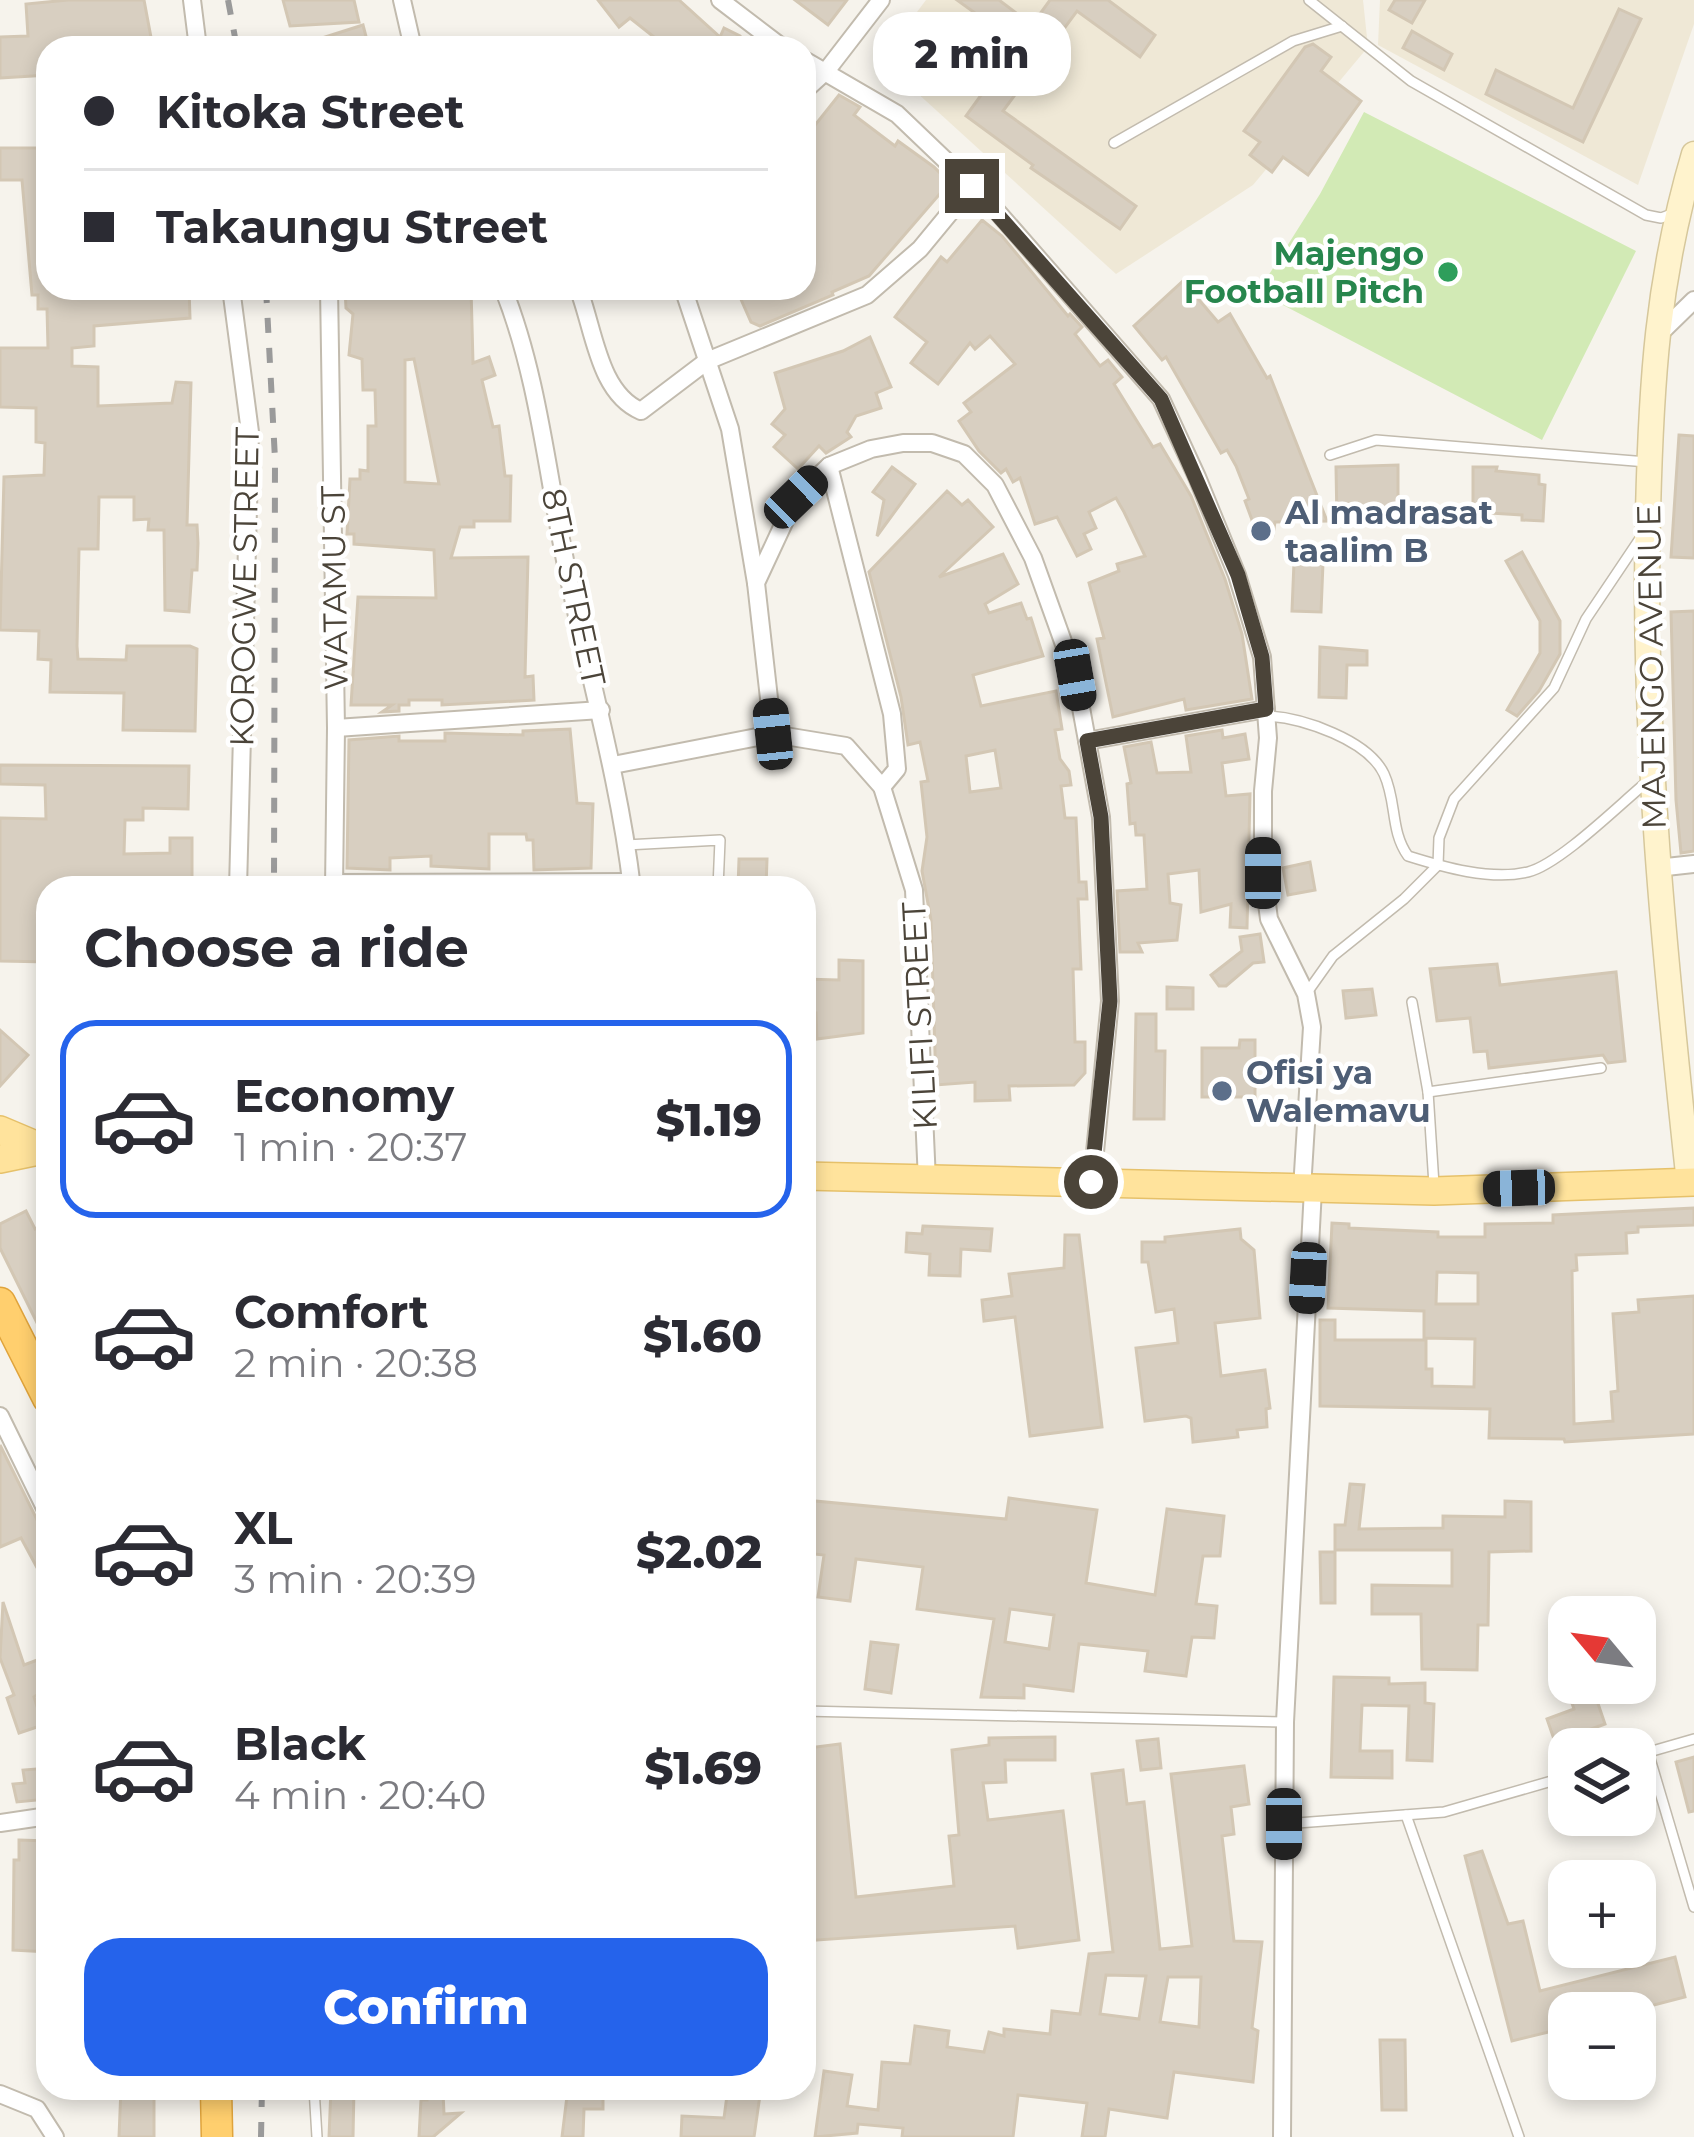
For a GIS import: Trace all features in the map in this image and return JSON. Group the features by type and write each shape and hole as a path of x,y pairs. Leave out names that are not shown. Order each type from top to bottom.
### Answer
{"highway":[{"path":"0,1303 36,1373"},
{"path":"216,2100 217,2137"}],"main road":[{"path":"0,1130 36,1145"},
{"path":"0,1159 36,1151"},
{"path":"816,1176 1434,1191 1691,1182"}],"street":[{"path":"192,0 196,36"},
{"path":"402,0 410,36"},
{"path":"720,0 767,36"},
{"path":"816,80 880,0"},
{"path":"816,65 897,114 972,186 1161,399 1238,575 1262,657 1267,712 1263,873 1269,919 1306,994 1312,1027 1285,1722 1282,2137"},
{"name":"MAJENGO AVENUE","path":"1691,1182 1657,868 1646,636 1647,462 1654,338 1677,212 1694,154"},
{"path":"582,300 610,387 623,404 640,411 707,362 867,295 920,249 972,186"},
{"name":"KOROGWE STREET","path":"233,300 250,432 238,876"},
{"name":"WATAMU ST","path":"329,300 334,876"},
{"name":"8TH STREET","path":"506,300 541,426 566,566 613,765 631,876"},
{"path":"687,300 730,429 757,583 773,734"},
{"path":"1654,338 1694,301"},
{"path":"757,583 796,497 829,466 871,449 932,443 964,454 995,485 1034,558 1075,675 1101,817 1110,1001 1091,1182"},
{"path":"829,466 892,714 897,769 882,787"},
{"path":"336,728 601,710"},
{"path":"1087,741 1267,712"},
{"name":"KILIFI STREET","path":"613,765 773,734 847,746 882,787 914,890 927,1181"},
{"path":"1657,868 1694,864"},
{"path":"0,1416 36,1490"},
{"path":"0,1801 4,1823 36,1818"},
{"path":"0,2094 37,2109 56,2137"}],"lane":[{"path":"1309,0 1412,81 1627,204 1661,218 1677,212"},
{"path":"1114,143 1293,41 1342,26"},
{"path":"1330,455 1376,440 1647,462"},
{"path":"1306,994 1333,956 1438,865 1438,838 1454,799 1554,688 1586,619 1647,527"},
{"path":"1267,712 1320,725 1372,758 1384,773 1397,841 1408,856 1473,872 1528,872 1551,862 1652,778"},
{"path":"626,845 720,840 718,876"},
{"path":"1412,1002 1428,1092 1434,1191"},
{"path":"1428,1092 1601,1067"},
{"path":"816,1711 1285,1722"},
{"path":"1656,1751 1694,1739"},
{"path":"1656,1780 1694,1907"},
{"path":"1284,1824 1444,1812 1548,1781"},
{"path":"1406,1815 1519,2137"},
{"path":"315,2100 317,2137"}],"shaded area":[{"path":"926,0 1363,0 1368,47 1253,185 1116,274 881,60"},
{"path":"1380,0 1694,0 1694,24 1638,185 1378,45"}],"green space":[{"name":"Majengo Football Pitch","path":"1364,112 1636,251 1542,440 1258,292 1320,194"}],"building":[{"path":"144,0 151,36 36,36 36,76 0,78 0,37 28,36 26,4"},
{"path":"283,0 354,0 359,22 290,26"},
{"path":"598,0 679,0 719,36 653,36 630,18 619,27"},
{"path":"795,0 847,0 828,25"},
{"path":"957,0 999,0 1032,25 1050,0 1108,0 1155,35 1140,57 1077,11 1003,111 1136,206 1120,229 966,116 1018,44"},
{"path":"1395,0 1425,0 1412,23 1389,10"},
{"path":"1619,9 1641,19 1583,142 1486,94 1496,70 1573,108"},
{"path":"363,25 366,36 328,36"},
{"path":"1412,31 1452,54 1444,70 1403,48"},
{"path":"1313,44 1331,57 1321,71 1361,101 1308,175 1283,157 1272,172 1250,155 1260,142 1244,131 1305,47"},
{"path":"899,45 935,79 921,94 885,60"},
{"path":"839,95 860,107 854,115 895,146 898,141 934,167 943,176 944,189 869,276 760,326 751,322 741,300 816,300 816,124"},
{"path":"0,148 36,148 36,295 32,295 22,180 0,180"},
{"path":"982,220 1002,236 1082,327 1075,334 1100,366 1108,360 1122,377 1114,384 1153,447 1160,444 1191,496 1242,634 1252,699 1186,710 1184,699 1113,717 1097,639 1104,638 1089,583 1119,571 1117,564 1145,556 1124,512 1116,498 1089,512 1096,528 1084,534 1091,549 1077,556 1057,517 1035,524 1020,478 1013,482 1006,469 1001,473 979,451 959,421 971,412 964,403 1015,364 990,336 975,349 970,343 938,384 911,363 927,342 895,317 941,257 947,262"},
{"path":"1183,281 1218,322 1230,314 1267,378 1270,376 1327,521 1275,522 1273,535 1252,536 1245,501 1249,499 1236,466 1227,450 1221,453 1166,357 1162,360 1134,326"},
{"path":"38,300 189,300 190,318 94,326 94,346 72,348 72,366 98,367 98,406 172,403 176,382 191,383 187,525 197,525 198,543 189,612 165,610 164,530 148,530 149,519 134,520 134,497 99,497 98,549 79,549 77,646 78,659 126,660 127,646 197,649 195,731 123,730 124,693 50,692 51,660 38,659 39,631 0,630 4,477 44,475 45,443 36,442 36,408 0,407 0,348 48,348 47,309 38,309"},
{"path":"346,300 471,300 473,363 489,357 495,375 482,380 493,427 499,426 505,476 511,476 510,521 474,521 474,527 460,527 451,558 528,557 525,677 533,676 534,700 442,705 442,700 409,700 409,705 399,705 399,711 382,712 392,705 351,705 358,597 436,598 434,550 354,544 354,534 347,534 350,479 360,479 360,470 368,471 368,426 376,426 375,390 363,390 362,359 349,355 353,314","holes":["414,359 439,484 405,482 405,360"]},
{"path":"870,337 891,387 876,393 881,408 856,416 847,432 851,437 826,453 819,446 798,469 774,447 785,435 772,424 785,409 775,373"},
{"path":"1679,435 1694,436 1694,558 1671,557"},
{"path":"1398,465 1398,524 1337,522 1336,467"},
{"path":"892,467 915,484 877,536 884,500 873,492"},
{"path":"1473,467 1539,475 1539,484 1545,485 1543,521 1490,513 1489,520 1473,520"},
{"path":"947,491 962,505 968,500 993,527 939,577 1003,554 1018,584 985,604 989,613 1021,603 1043,656 973,675 981,706 1056,691 1062,729 1055,730 1071,785 1061,786 1065,818 1076,818 1079,882 1086,882 1087,899 1078,899 1081,969 1073,969 1075,1042 1085,1042 1085,1073 1074,1085 1009,1086 1010,1100 975,1101 975,1082 936,1085 931,920 922,871 927,837 921,782 928,781 920,742 908,745 901,697 869,572","holes":["995,750 1001,788 970,792 966,756"]},
{"path":"1522,552 1560,621 1560,654 1539,691 1517,716 1507,710 1540,653 1540,621 1506,561"},
{"path":"1294,562 1323,563 1321,612 1292,611"},
{"path":"1694,611 1694,851 1681,853 1671,612"},
{"path":"1320,647 1367,651 1367,665 1347,665 1346,698 1319,697"},
{"path":"570,729 577,803 593,804 591,868 534,870 533,840 527,840 526,834 489,834 489,869 431,866 431,856 390,858 390,870 347,868 349,740 399,736 399,741 445,741 445,733 523,735 523,731"},
{"path":"1222,730 1223,738 1245,734 1249,759 1222,763 1226,796 1250,794 1247,928 1230,927 1231,904 1201,912 1199,870 1168,874 1170,903 1181,905 1177,940 1138,943 1142,952 1120,952 1117,891 1147,889 1144,835 1136,835 1135,823 1130,824 1127,784 1131,783 1124,747 1151,742 1157,773 1191,772 1186,736"},
{"path":"0,765 189,766 188,809 143,808 143,820 125,820 124,854 170,853 170,838 192,838 192,876 36,876 36,962 0,961 0,818 46,819 45,785 0,784"},
{"path":"739,859 767,859 766,876 738,876"},
{"path":"1310,862 1315,890 1288,895 1283,868"},
{"path":"1260,934 1264,962 1253,963 1226,986 1219,986 1211,975 1242,951 1240,937"},
{"path":"839,960 863,961 863,1033 817,1039 816,979 839,980"},
{"path":"1497,964 1500,985 1616,972 1625,1061 1608,1063 1603,1055 1489,1068 1487,1051 1474,1052 1470,1018 1437,1021 1430,969"},
{"path":"1167,987 1193,988 1193,1009 1167,1009"},
{"path":"1372,989 1376,1015 1346,1018 1343,991"},
{"path":"1136,1014 1156,1014 1156,1051 1165,1051 1164,1119 1134,1119"},
{"path":"0,1030 28,1055 0,1086"},
{"path":"1240,1040 1255,1040 1255,1097 1202,1097 1202,1048 1239,1048"},
{"path":"1694,1208 1694,1225 1638,1227 1638,1232 1626,1233 1627,1253 1576,1255 1577,1270 1572,1271 1574,1424 1613,1421 1611,1392 1618,1391 1613,1314 1639,1312 1638,1300 1694,1296 1694,1434 1565,1442 1489,1438 1490,1409 1320,1406 1320,1320 1335,1320 1335,1340 1426,1340 1426,1369 1432,1369 1432,1386 1474,1387 1475,1339 1424,1338 1424,1311 1328,1308 1332,1223 1438,1232 1438,1237 1485,1237 1485,1224 1553,1223 1553,1215","holes":["1437,1272 1478,1273 1478,1304 1436,1304"]},
{"path":"26,1211 36,1228 36,1321 0,1248 0,1224"},
{"path":"923,1226 992,1229 990,1251 961,1249 960,1276 929,1275 930,1254 906,1252 907,1233 922,1234"},
{"path":"1240,1229 1241,1239 1254,1250 1260,1318 1215,1323 1221,1376 1265,1370 1270,1408 1266,1409 1267,1427 1237,1430 1238,1437 1193,1442 1191,1418 1145,1421 1136,1348 1178,1343 1174,1309 1156,1312 1148,1262 1142,1262 1142,1242"},
{"path":"1065,1235 1079,1235 1102,1427 1030,1436 1015,1317 984,1321 982,1300 1012,1296 1009,1274 1064,1268"},
{"path":"0,1445 36,1518 36,1566 21,1538 0,1547"},
{"path":"1350,1484 1364,1485 1359,1529 1443,1528 1443,1516 1505,1517 1505,1501 1531,1502 1531,1551 1489,1552 1488,1625 1478,1625 1477,1670 1422,1669 1421,1614 1372,1614 1372,1585 1452,1586 1452,1550 1335,1550 1335,1525 1345,1525"},
{"path":"1009,1498 1097,1510 1086,1583 1155,1595 1167,1509 1224,1516 1220,1556 1203,1556 1196,1604 1217,1606 1214,1638 1192,1637 1186,1676 1145,1671 1148,1651 1079,1644 1073,1691 1024,1685 1024,1698 981,1697 994,1619 917,1609 923,1567 856,1559 850,1601 818,1597 824,1555 816,1554 816,1501 1006,1519","holes":["1010,1609 1054,1615 1049,1649 1005,1642"]},
{"path":"1320,1552 1335,1552 1335,1603 1321,1603"},
{"path":"3,1602 24,1665 36,1660 36,1727 19,1733 7,1698 14,1695 0,1658"},
{"path":"871,1642 898,1645 891,1693 865,1689"},
{"path":"1334,1677 1425,1683 1425,1703 1434,1704 1432,1761 1407,1760 1409,1706 1362,1705 1360,1751 1392,1751 1392,1778 1331,1777"},
{"path":"1572,1704 1598,1704 1605,1724 1550,1728 1547,1719 1574,1709"},
{"path":"1055,1737 1055,1760 1005,1760 1006,1782 983,1783 988,1820 1063,1811 1079,1940 1018,1948 1015,1926 816,1940 816,1747 840,1744 856,1897 954,1886 949,1836 959,1835 952,1750 989,1745 989,1738"},
{"path":"1158,1739 1161,1768 1141,1770 1137,1741"},
{"path":"1694,1757 1694,1811 1689,1812 1676,1762"},
{"path":"1244,1766 1249,1804 1231,1807 1234,1834 1222,1836 1234,1941 1262,1942 1252,2028 1258,2031 1253,2082 1174,2072 1167,2118 1109,2109 1105,2137 1082,2137 1087,2103 1018,2095 1013,2137 902,2137 903,2128 858,2124 857,2133 815,2137 824,2071 852,2075 847,2106 878,2110 882,2062 910,2064 915,2026 949,2031 947,2047 984,2052 989,2032 1050,2034 1052,2011 1080,2014 1089,1954 1113,1952 1092,1774 1123,1770 1127,1804 1144,1802 1160,1949 1192,1946 1171,1774","holes":["1106,1975 1146,1976 1139,2019 1100,2014","1168,1977 1201,1977 1199,2027 1160,2022"]},
{"path":"36,1769 36,1800 17,1802 13,1784 25,1783 23,1770"},
{"path":"19,1840 36,1841 36,1951 13,1950 14,1860 19,1860"},
{"path":"1482,1851 1508,1924 1523,1921 1540,1991 1631,1968 1656,1968 1656,1962 1675,1957 1685,1997 1656,2004 1656,1992 1548,1992 1548,2032 1512,2041 1465,1856"},
{"path":"1380,2040 1405,2040 1406,2110 1382,2110"},
{"path":"121,2100 154,2100 154,2137 119,2137"},
{"path":"331,2100 354,2100 353,2137 329,2137"},
{"path":"421,2100 443,2100 444,2114 461,2113 433,2137 419,2137"},
{"path":"567,2100 603,2100 603,2109 584,2109 583,2137 562,2137"},
{"path":"726,2100 759,2100 754,2137 681,2137 682,2116 724,2118"}],"railway":[{"path":"228,0 235,36"},
{"path":"267,300 275,459 274,876"},
{"path":"261,2137 262,2100"}],"place":[{"name":"Majengo Football Pitch","path":"1448,272"},
{"name":"Al madrasat taalim B","path":"1261,531"},
{"name":"Ofisi ya Walemavu","path":"1222,1091"}],"route":[{"path":"972,186 1161,399 1238,575 1262,657 1266,709 1087,741 1101,817 1110,1001 1091,1182"}]}
